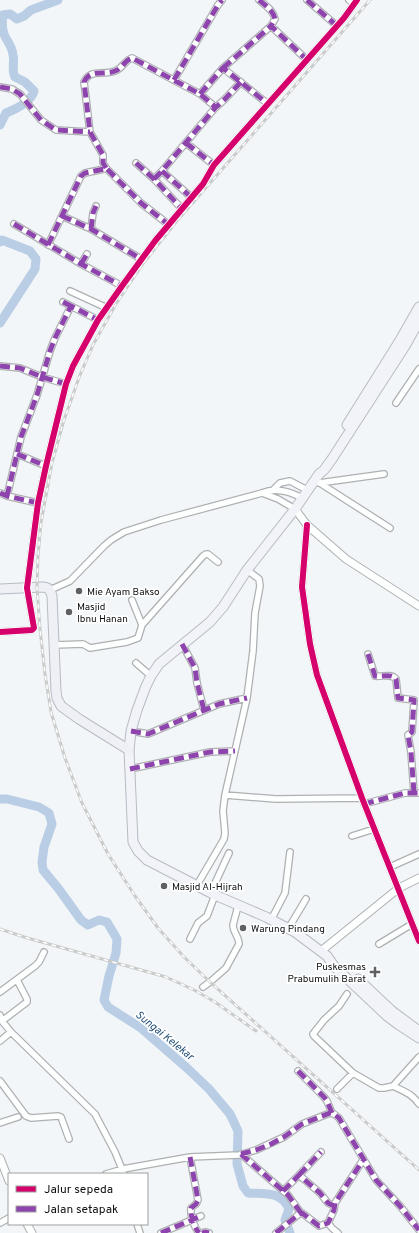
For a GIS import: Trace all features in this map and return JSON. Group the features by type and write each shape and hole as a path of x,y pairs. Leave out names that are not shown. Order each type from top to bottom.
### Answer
{"highway":[{"path":"0,589 47,587 50,590 52,596 57,698 61,706 129,750"}],"main road":[{"path":"318,479 320,467 400,342 419,307"},
{"path":"419,321 405,346 332,459 248,570 223,607 210,622 160,664 151,676 137,710 131,731 129,750 133,842 135,847 147,860 213,894 296,932 324,954 338,961 392,1012 419,1031"},
{"path":"324,954 334,966 387,1016 419,1038"}],"street":[{"path":"174,80 218,4 222,0"},
{"path":"200,94 223,68 271,26 275,19 274,14 259,0"},
{"path":"307,0 337,26"},
{"path":"0,632 33,629 34,627 27,588 38,503 66,384 73,366 98,320 141,259 203,184 214,165 337,26 355,2 349,0"},
{"path":"271,26 307,60"},
{"path":"169,225 141,204 106,168 103,155 90,132 84,82 88,76 92,74 116,71 127,60 132,58 200,94 215,108"},
{"path":"223,68 268,104"},
{"path":"154,179 215,108 241,82"},
{"path":"0,87 12,89 20,94 41,120 56,130 90,132"},
{"path":"186,142 214,165"},
{"path":"136,163 154,179 182,209"},
{"path":"48,245 83,174 106,168"},
{"path":"162,171 192,198"},
{"path":"91,229 93,213 96,206"},
{"path":"62,216 91,229 141,259"},
{"path":"14,224 81,264 122,286"},
{"path":"81,264 88,254"},
{"path":"70,291 107,308"},
{"path":"63,302 98,320"},
{"path":"7,496 20,437 37,395 55,338 72,306"},
{"path":"0,366 20,368 42,377 66,384"},
{"path":"396,403 419,369"},
{"path":"17,454 46,466"},
{"path":"318,479 384,474"},
{"path":"318,479 390,528"},
{"path":"50,590 70,581 104,546 124,532 161,520 262,494 273,490 280,483 290,481 305,494"},
{"path":"273,490 305,494"},
{"path":"0,493 38,503"},
{"path":"262,494 278,499 295,509 307,525 346,559 419,606"},
{"path":"307,525 302,586 310,644 317,675 364,804 419,942"},
{"path":"54,645 83,644 90,648 127,642 138,638 142,625 206,554 218,562"},
{"path":"197,885 224,838 223,811 225,795 247,698 253,651 255,613 260,586 259,578 248,570"},
{"path":"132,600 142,625"},
{"path":"182,644 195,668 204,710"},
{"path":"364,804 405,793 417,793 408,735 412,732 414,700 398,698 396,679 394,676 374,676 368,654"},
{"path":"136,664 151,676"},
{"path":"131,731 148,734 220,704 247,698"},
{"path":"130,769 210,752 236,751"},
{"path":"225,795 276,799 362,798"},
{"path":"352,836 374,829"},
{"path":"271,920 285,893 290,852"},
{"path":"190,939 198,923 207,916 213,894 229,853"},
{"path":"390,867 419,854"},
{"path":"324,954 398,888 419,878"},
{"path":"288,928 306,899"},
{"path":"203,987 226,968 239,944 239,940 233,928 238,906"},
{"path":"379,944 412,924"},
{"path":"0,992 35,966 39,962 44,952"},
{"path":"17,980 28,999 27,1002 1,1018 11,1032 95,1114 124,1172 190,1157 238,1155 256,1150 284,1137 302,1124 332,1113"},
{"path":"347,994 339,1006 324,1020 313,1034 353,1073 380,1088 393,1086 419,1057"},
{"path":"0,1041 11,1032"},
{"path":"298,1071 324,1097 332,1113 339,1118 376,1180 400,1206 419,1230"},
{"path":"338,1089 353,1073"},
{"path":"0,1081 26,1116 31,1118 62,1116 69,1139"},
{"path":"393,1086 412,1095 419,1104"},
{"path":"0,1123 18,1117"},
{"path":"283,1191 321,1152"},
{"path":"238,1155 288,1195 301,1213 319,1226 328,1223 333,1214 335,1203 364,1160"},
{"path":"190,1157 198,1200 191,1209 193,1220 198,1232 209,1233"},
{"path":"0,1158 8,1178"},
{"path":"299,1175 320,1193 328,1203 334,1206"},
{"path":"276,1233 301,1213"},
{"path":"161,1233 201,1216"},
{"path":"328,1223 338,1233"}],"waterway":[{"name":"Sungai Kelekar","path":"0,125 6,113 30,99 34,91 25,82 15,77 11,46 3,32 3,15 10,14 17,19 24,16 31,10 58,0"},
{"name":"Sungai Kelekar","path":"0,242 2,240 30,251 36,259 35,269 0,323"},
{"name":"Sungai Kelekar","path":"0,799 7,799 39,807 49,813 52,824 44,847 42,862 43,870 81,920 88,925 99,920 107,922 117,939 116,953 104,1000 108,1007 141,1028 187,1068 209,1089 230,1114 238,1131 237,1164 243,1186 248,1193 272,1195 282,1199 289,1209 285,1220 290,1233"}],"railway":[{"path":"370,0 176,222 142,265 116,304 93,345 80,375 64,420 52,463 41,523 37,587 45,674 51,712 65,758 82,803 108,854 135,896 158,928 184,957 419,1170"},
{"path":"0,929 166,977 215,1002 256,1031"}],"marked path":[{"path":"174,80 222,0"},
{"path":"259,0 273,13 275,19 271,26 307,60"},
{"path":"307,0 337,26"},
{"path":"223,68 271,26"},
{"path":"106,168 103,163 103,155 90,132 84,82 90,75 115,71 132,58 200,94 215,108"},
{"path":"200,94 223,68 268,104"},
{"path":"154,179 215,108 241,82"},
{"path":"0,87 12,89 20,94 41,120 56,130 90,132"},
{"path":"186,143 214,165"},
{"path":"136,163 154,179 182,209"},
{"path":"48,245 81,176 85,173 106,168 141,203 169,225"},
{"path":"162,171 192,198"},
{"path":"91,229 93,213 96,206"},
{"path":"62,216 91,229 141,259"},
{"path":"14,224 81,264 122,286"},
{"path":"81,264 87,254"},
{"path":"63,302 71,306"},
{"path":"7,496 21,437 37,395 50,351 71,306 98,320"},
{"path":"0,366 20,368 42,377 66,384"},
{"path":"17,454 46,466"},
{"path":"0,493 38,503"},
{"path":"182,644 195,668 204,710"},
{"path":"368,654 375,676 394,677 396,679 398,698 414,700 412,732 408,735 411,752 414,793"},
{"path":"131,731 148,734 219,704 247,698"},
{"path":"130,769 210,752 235,751"},
{"path":"364,804 405,793 419,793"},
{"path":"298,1071 324,1097 332,1113"},
{"path":"241,1154 271,1144 302,1124 330,1113 334,1114 339,1118 376,1180 400,1206 419,1230"},
{"path":"299,1175 321,1152"},
{"path":"241,1154 288,1195 301,1213"},
{"path":"190,1157 198,1200 191,1208 191,1214 199,1233"},
{"path":"276,1233 302,1213 319,1226 328,1223 334,1210 335,1203 363,1160"},
{"path":"283,1191 299,1175 320,1193 328,1203 334,1206"},
{"path":"161,1233 201,1216"},
{"path":"202,1233 209,1233"}],"cycle path":[{"path":"0,632 32,630 34,628 27,588 38,503 66,384 73,366 98,320 155,241 203,184 214,165 344,18 357,0"},
{"path":"307,525 302,587 310,644 317,675 362,798 419,941"}],"place":[{"name":"Mie Ayam Bakso","path":"79,591"},
{"name":"Masjid Ibnu Hanan","path":"69,612"},
{"name":"Masjid Al-Hijrah","path":"164,886"},
{"name":"Warung Pindang","path":"243,928"},
{"name":"Puskesmas Prabumulih Barat","path":"375,972"}]}
